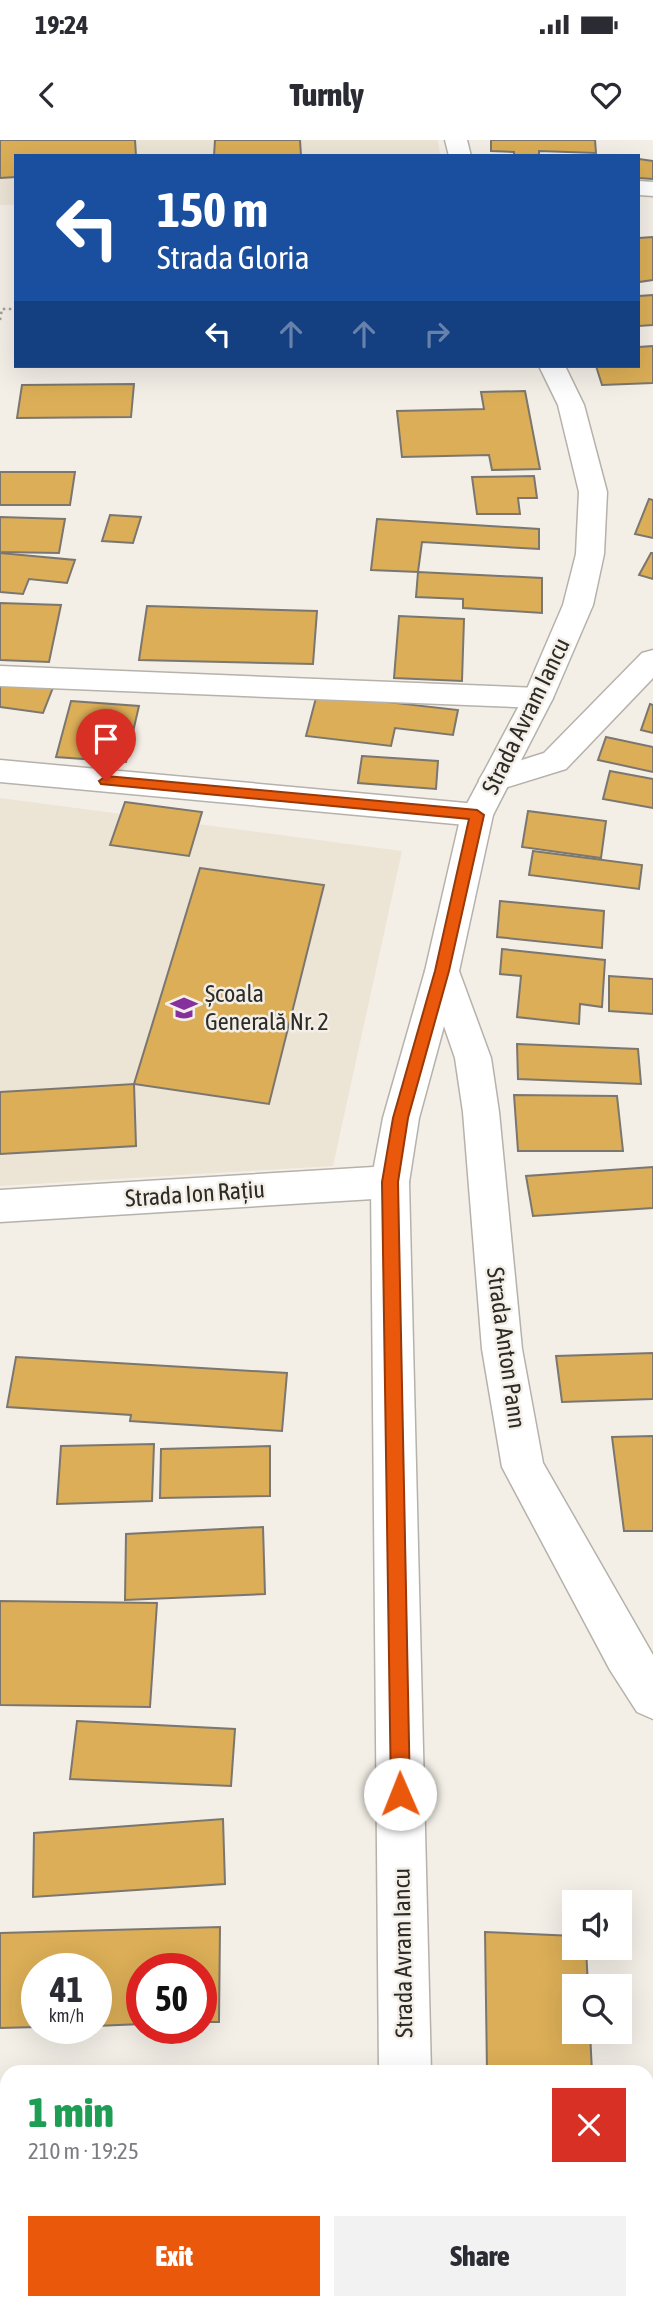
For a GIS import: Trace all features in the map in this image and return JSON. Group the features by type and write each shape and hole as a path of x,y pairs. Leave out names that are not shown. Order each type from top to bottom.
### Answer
{"street":[{"name":"Strada Avram Iancu","path":"405,2065 390,1182 401,1118 442,971 477,815 538,698 578,605 590,554 593,492 571,405 553,368"},
{"path":"495,780 555,761 653,660"},
{"path":"0,676 538,698"},
{"path":"0,771 477,815"},
{"name":"Strada Anton Pann","path":"442,971 473,1058 481,1112 502,1349 523,1467 626,1654 653,1696"},
{"name":"Strada Ion Rațiu","path":"0,1206 390,1182"}],"path":[{"path":"0,320 2,309 14,309"}],"shaded area":[{"path":"0,140 438,140 440,154 14,154 14,205 0,205"},
{"name":"Școala Generală Nr. 2","path":"0,798 402,851 333,1166 0,1186"}],"building":[{"path":"0,140 135,140 136,154 14,154 14,177 0,178"},
{"path":"215,140 300,140 301,154 214,154"},
{"path":"491,140 595,140 596,153 539,151 539,154 514,154 491,151"},
{"path":"640,159 653,161 653,179 640,178"},
{"path":"653,237 653,280 640,282 640,238"},
{"path":"653,295 653,325 640,326 640,296"},
{"path":"653,346 653,383 602,385 597,368 640,368 640,347"},
{"path":"134,384 131,417 17,418 22,385"},
{"path":"525,391 540,469 492,470 489,455 402,457 397,411 484,409 481,392"},
{"path":"0,472 75,472 70,505 0,505"},
{"path":"534,476 537,498 518,498 520,514 477,514 472,477"},
{"path":"649,499 653,500 653,538 635,534"},
{"path":"110,515 141,517 133,543 102,541"},
{"path":"0,517 65,519 59,553 0,552"},
{"path":"377,519 539,529 539,549 422,542 418,572 371,570"},
{"path":"0,553 75,560 67,583 29,579 23,594 0,592"},
{"path":"653,553 653,579 639,575"},
{"path":"418,572 542,578 542,613 463,608 463,599 416,597"},
{"path":"0,603 61,605 49,662 0,660"},
{"path":"147,606 317,611 313,664 139,660"},
{"path":"399,616 464,619 462,681 394,678"},
{"path":"0,679 54,685 43,713 0,707"},
{"path":"317,694 458,710 453,735 395,728 391,746 306,736"},
{"path":"71,701 139,706 126,762 56,757"},
{"path":"650,704 653,705 653,733 641,730"},
{"path":"606,737 653,747 653,772 598,760"},
{"path":"362,756 438,761 436,789 358,783"},
{"path":"610,771 653,779 653,808 603,799"},
{"path":"125,802 202,812 189,856 110,845"},
{"path":"528,811 606,821 601,858 522,847"},
{"path":"533,851 642,865 639,889 529,875"},
{"path":"200,868 324,885 269,1104 134,1084"},
{"path":"500,901 604,911 602,948 497,937"},
{"path":"502,949 605,960 602,1007 580,1004 579,1024 517,1017 521,976 500,974"},
{"path":"609,976 653,979 653,1014 609,1011"},
{"path":"517,1044 638,1049 641,1084 518,1079"},
{"path":"134,1084 136,1146 0,1154 0,1092"},
{"path":"514,1095 617,1096 623,1151 518,1151"},
{"path":"653,1167 653,1208 533,1216 526,1176"},
{"path":"653,1353 653,1399 562,1402 556,1356"},
{"path":"16,1357 287,1373 282,1431 130,1421 131,1415 7,1407"},
{"path":"653,1436 653,1531 624,1531 612,1437"},
{"path":"154,1444 152,1501 57,1504 61,1446"},
{"path":"270,1446 270,1496 160,1498 161,1449"},
{"path":"263,1527 265,1594 125,1600 126,1534"},
{"path":"0,1601 157,1603 150,1707 0,1705"},
{"path":"77,1721 235,1729 231,1786 70,1779"},
{"path":"223,1819 225,1884 33,1897 34,1833"},
{"path":"220,1927 219,2022 217,1953 126,1953 126,2025 112,2025 112,1953 21,1953 21,2027 0,2028 0,1933"},
{"path":"485,1932 562,1935 562,1960 587,1960 587,1974 562,1974 562,2044 591,2044 592,2065 487,2065"}],"place":[{"name":"Școala Generală Nr. 2","path":"184,1008"}],"route":[{"path":"106,781 477,815 442,971 401,1118 390,1182 400,1794"}]}
